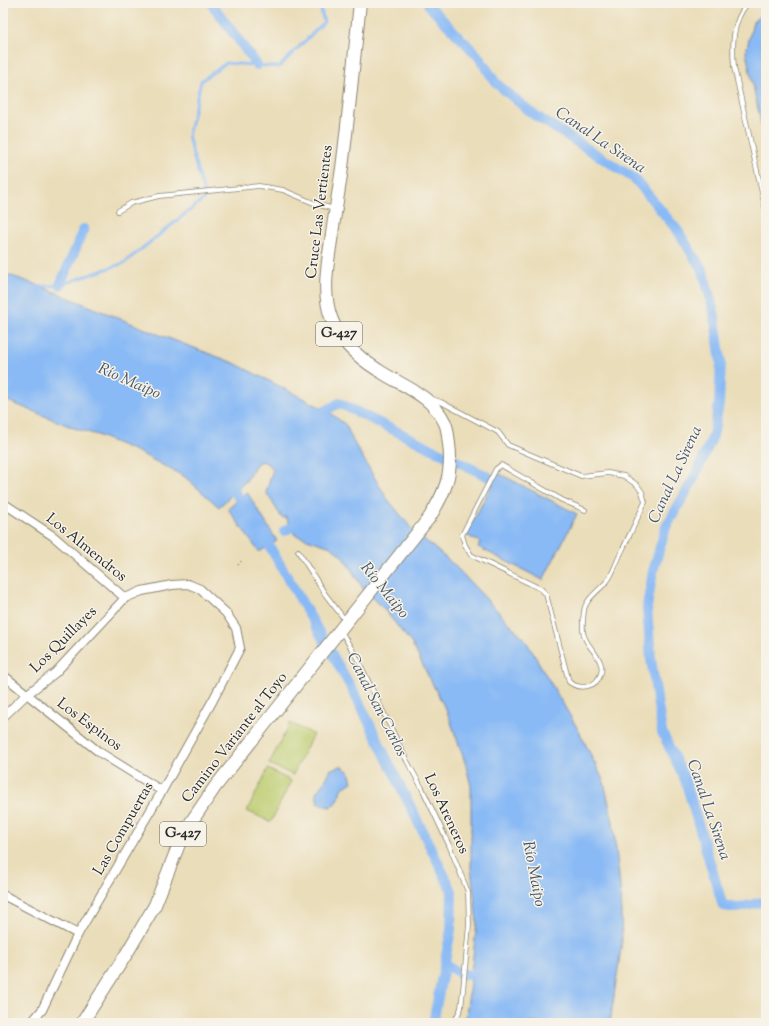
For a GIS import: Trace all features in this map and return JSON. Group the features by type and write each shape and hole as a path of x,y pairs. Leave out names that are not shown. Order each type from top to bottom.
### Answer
{"main road":[{"name":"Cruce Las Vertientes","path":"314,662 422,527 441,497 450,471 450,452 445,424 434,406 424,396 377,370 352,351 339,334 328,309 326,286 327,264 342,167 360,3"},
{"name":"Camino Variante al Toyo","path":"82,1023 156,905 183,834 215,787 314,662"}],"street":[{"name":"Los Almendros","path":"3,503 53,536 125,598 142,591 172,585 188,584 200,588 226,613 236,628 240,648"},
{"name":"Los Quillayes","path":"3,717 26,695 55,673 125,598"},
{"name":"Las Compuertas","path":"31,1023 42,1010 78,934 162,791 240,648"},
{"name":"Los Espinos","path":"3,676 99,752 162,791"},
{"path":"3,895 78,934"}],"lane":[{"path":"748,3 744,7 737,22 732,43 734,67 766,211"},
{"path":"118,211 131,203 158,196 259,186 283,190 316,204 336,210"},
{"path":"424,396 441,402 498,432 508,444 581,476 608,473 624,476 637,485 642,492 645,502 608,579 587,603 584,609 584,638 602,666 598,680 590,686 582,687 575,686 569,682 546,594 541,589 471,554 465,545 462,535 496,469 500,466 562,500 585,510"},
{"name":"Los Areneros","path":"298,551 325,594 341,628 358,658 449,845 468,892 469,925 466,967 461,1008 454,1023"}],"path":[{"path":"238,565 243,559"}],"green space":[{"path":"290,723 313,734 293,775 269,764"},
{"path":"268,769 291,781 271,822 247,811"}],"water":[{"path":"766,9 766,148 746,52 753,22"},
{"name":"Río Maipo","path":"3,273 40,286 160,335 234,363 326,410 346,425 353,441 386,497 411,528 454,565 526,641 579,731 604,782 613,822 620,886 622,942 610,1023 464,1023 466,1017 477,922 471,868 471,786 465,762 448,714 412,644 383,608 364,590 341,555 331,547 295,535 286,517 282,518 266,492 273,469 265,462 261,461 256,464 246,481 219,507 185,477 138,452 3,399"},
{"path":"498,473 577,514 543,580 478,547 480,542 466,535"},
{"path":"247,492 277,541 259,552 228,509"},
{"path":"341,766 349,772 352,782 341,789 338,801 330,807 318,804 316,793 325,781 331,769"}],"waterway":[{"path":"211,3 257,65"},
{"path":"36,287 60,285 124,263 205,198 188,136 201,81 226,63 279,67 324,22 319,3"},
{"name":"Canal La Sirena","path":"428,3 429,6 478,56 496,83 533,114 635,179 678,231 703,271 714,312 721,362 719,404 713,436 693,480 666,527 653,571 647,607 651,659 662,732 685,780 723,906 738,908 766,901"},
{"path":"60,285 84,229"},
{"path":"315,417 339,403 495,480"},
{"name":"Canal San Carlos","path":"231,480 235,492 247,510"},
{"path":"284,531 304,521"},
{"name":"Canal San Carlos","path":"263,535 355,694 452,891 451,930 433,1023"},
{"path":"445,964 461,974 472,975 482,980"}]}
